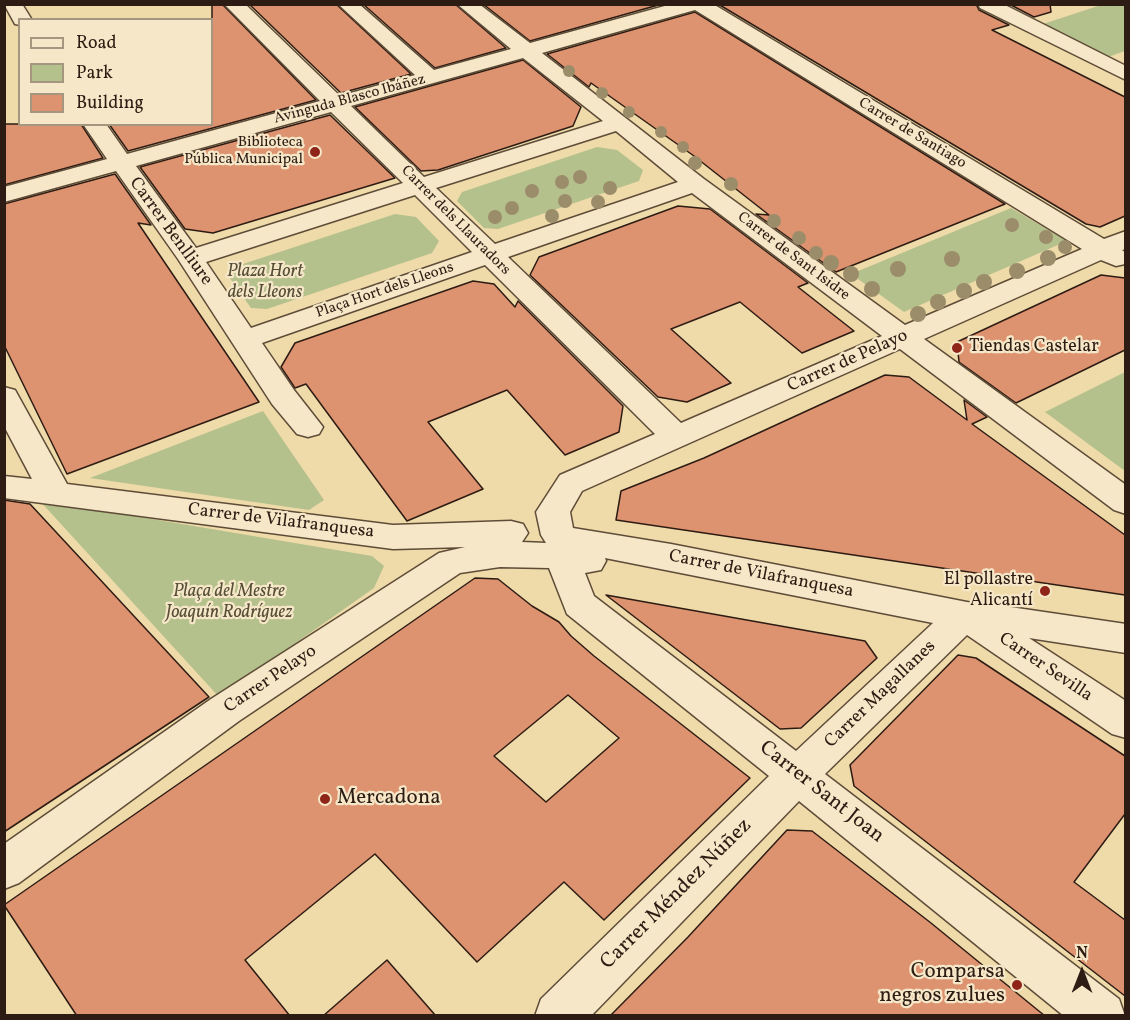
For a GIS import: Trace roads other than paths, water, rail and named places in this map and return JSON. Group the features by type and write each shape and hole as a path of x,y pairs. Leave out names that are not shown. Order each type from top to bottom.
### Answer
{"street":[{"path":"12,4 21,18"},
{"name":"Carrer dels Llauradors","path":"233,4 678,438"},
{"path":"347,4 431,78"},
{"name":"Carrer de Sant Isidre","path":"466,4 695,184 1125,502"},
{"name":"Avinguda Blasco Ibáñez","path":"4,195 697,4"},
{"name":"Carrer de Santiago","path":"697,4 1114,244 1125,263"},
{"path":"987,4 1125,74"},
{"path":"190,258 620,123"},
{"name":"Carrer Benlliure","path":"95,126 190,258 283,397 308,427"},
{"name":"Plaça Hort dels Lleons","path":"246,339 695,184"},
{"name":"Carrer de Pelayo","path":"560,546 553,512 571,483 678,438 1114,244"},
{"path":"4,397 56,493"},
{"name":"Carrer de Vilafranquesa","path":"4,487 393,537 519,533 668,574 1125,639"},
{"name":"Carrer Sant Joan","path":"560,546 580,604 1102,1016"},
{"name":"Carrer Pelayo","path":"4,869 225,710 443,566 477,556 560,546"},
{"name":"Carrer Sevilla","path":"964,615 1125,722"},
{"name":"Carrer Magallanes","path":"797,775 964,615"},
{"name":"Carrer Méndez Núñez","path":"558,1016 797,775"}],"place":[{"name":"Biblioteca Pública Municipal","path":"315,152"},
{"name":"Tiendas Castelar","path":"957,348"},
{"name":"El pollastre Alicantí","path":"1045,591"},
{"name":"Mercadona","path":"325,799"},
{"name":"Comparsa negros zulues","path":"1017,985"}],"park label":[{"name":"Plaza Hort dels Lleons","path":"265,283"},
{"name":"Plaça del Mestre Joaquín Rodríguez","path":"229,603"}]}
